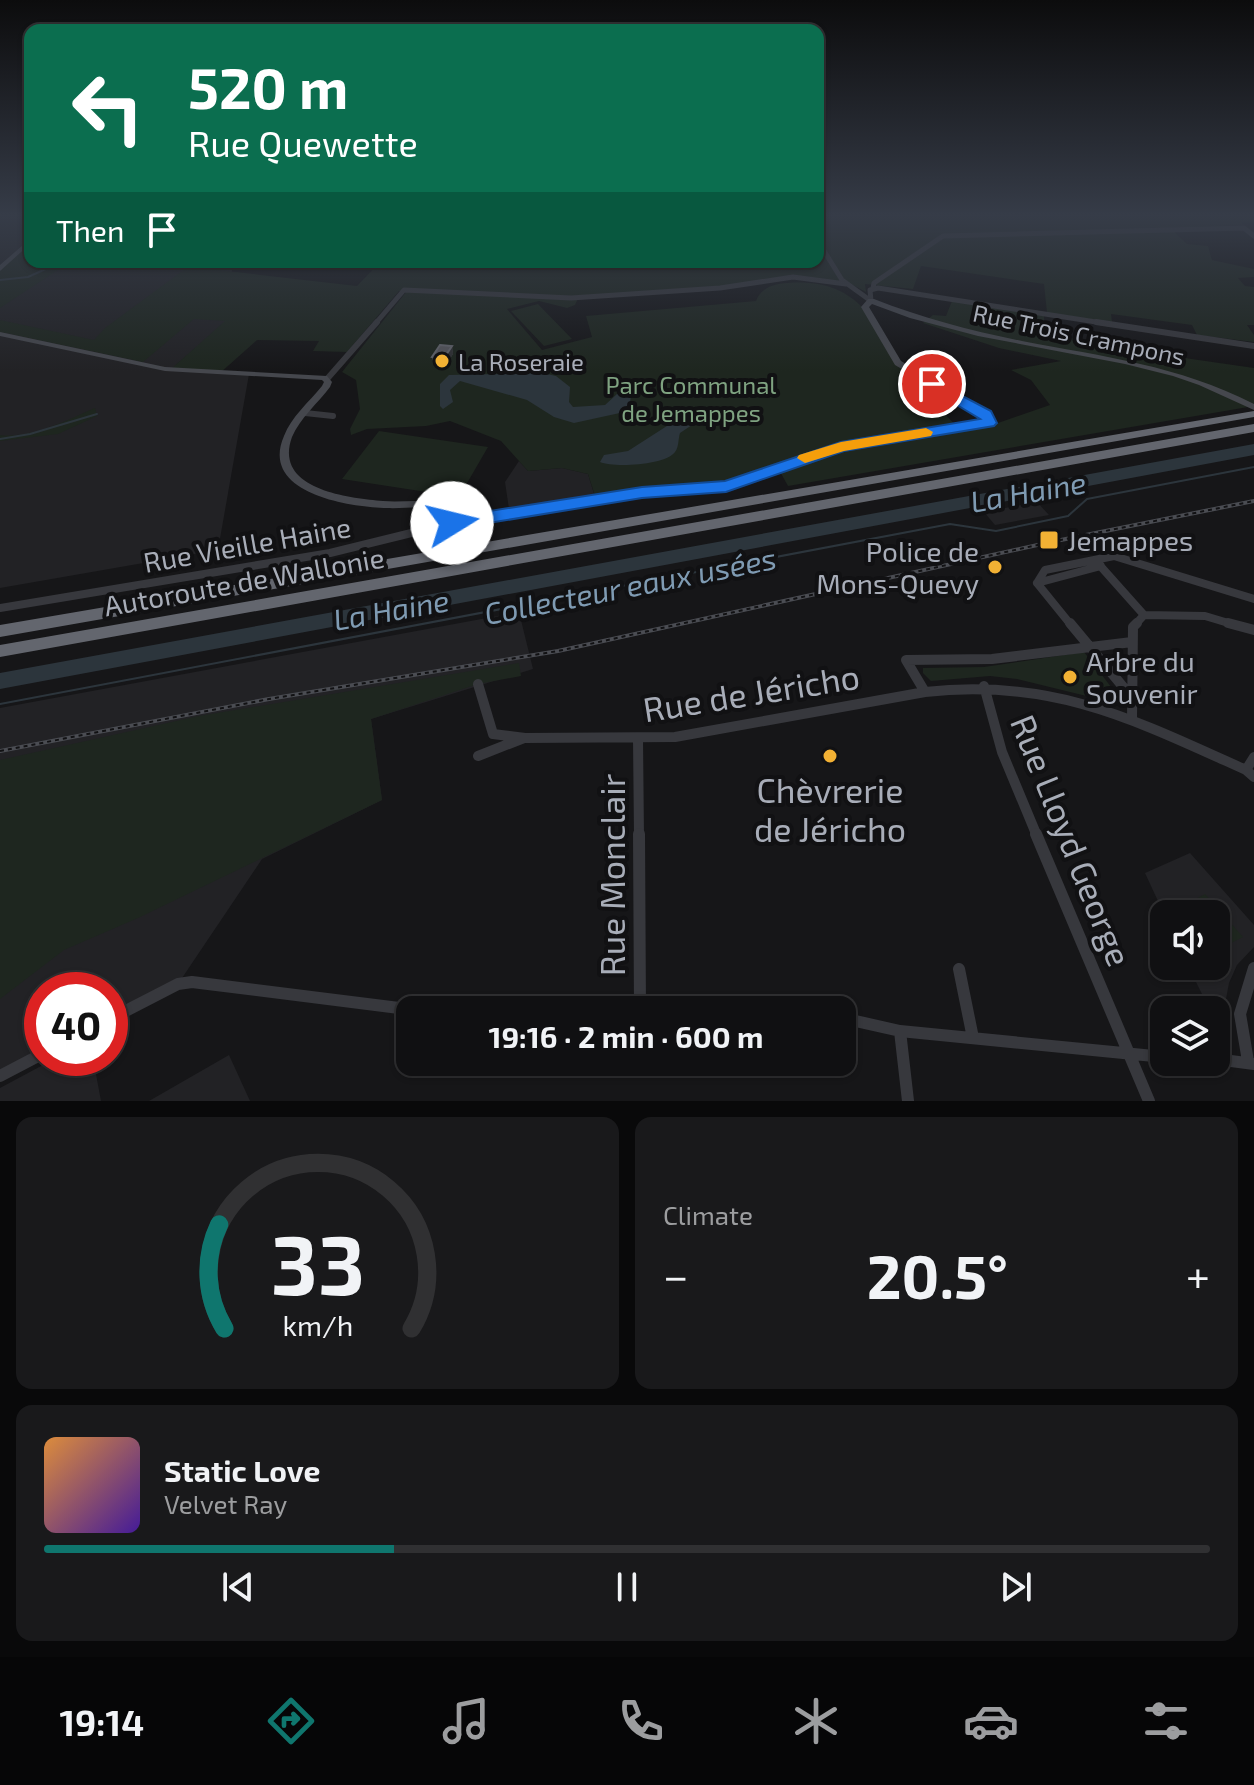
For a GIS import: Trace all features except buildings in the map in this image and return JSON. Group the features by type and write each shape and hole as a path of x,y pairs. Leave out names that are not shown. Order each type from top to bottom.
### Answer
{"highway":[{"name":"Autoroute de Wallonie","path":"0,631 1254,414"},
{"name":"Autoroute de Wallonie","path":"0,651 1254,428"}],"street":[{"path":"835,268 844,282 871,301"},
{"path":"871,301 870,290 874,283 895,268"},
{"path":"844,282 793,277 720,288 571,298 404,290 327,379 326,387 289,434 283,456 287,470 300,484 314,491 378,504 436,504 447,509 452,523 642,493 726,486 841,447 985,424 990,420 985,414 898,363 865,307 871,301"},
{"path":"873,288 1254,346"},
{"name":"Rue Trois Crampons","path":"871,301 963,331 1170,370 1254,407"},
{"path":"0,334 165,369 319,376 327,379"},
{"path":"305,413 333,416"},
{"name":"Rue Vieille Haine","path":"0,608 330,553 452,523"},
{"path":"1134,700 1037,583 1114,556 1254,599"},
{"path":"1098,563 1144,615 1205,616 1254,630"},
{"path":"1132,719 1133,627 1144,615"},
{"path":"925,692 906,660 992,659 1132,642"},
{"name":"Rue de Jéricho","path":"478,684 493,734 525,738 675,737 925,692 984,686 1037,691 1132,719 1250,774"},
{"name":"Rue Lloyd George","path":"984,686 1002,752 1149,1101"},
{"path":"478,756 525,738"},
{"name":"Rue Monclair","path":"638,739 640,996"},
{"path":"1250,774 1254,757"},
{"path":"1230,1060 1251,1062 1239,1035 1238,1012 1254,968"},
{"path":"959,969 973,1038"},
{"path":"128,1010 178,984 192,982 396,1008"},
{"path":"856,1021 900,1031 1150,1056"},
{"path":"900,1031 908,1101"},
{"path":"0,1076 24,1063"}],"shaded area":[{"path":"0,268 232,268 226,322 176,365 249,374 218,550 0,588"},
{"path":"519,461 528,471 562,468 588,474 595,497 509,509 505,482"},
{"path":"1037,502 1049,515 995,525 984,512"},
{"path":"519,612 533,669 371,719 382,800 262,859 178,984 128,1010 128,972 24,972 24,1063 0,1076 0,708"},
{"path":"1190,853 1254,925 1254,947 1237,965 1227,996 1203,996 1195,980 1230,980 1230,900 1158,900 1145,873"},
{"path":"229,1055 250,1101 149,1101"},
{"path":"24,1075 96,1076 101,1101 0,1101 0,1088"}],"green space":[{"path":"1,268 60,268 0,308"},
{"name":"Parc Communal de Jemappes","path":"182,268 211,268 357,286 374,268 920,268 913,289 865,284 866,292 853,285 800,277 720,288 578,298 575,305 567,308 539,301 507,309 542,350 592,337 586,316 756,301 764,290 772,286 811,283 830,287 860,305 905,369 901,375 930,398 958,428 998,423 1050,405 1031,380 1011,370 1061,361 999,348 923,323 933,315 946,316 952,301 1044,316 1045,336 1062,336 1143,352 1254,368 1254,406 788,486 778,468 726,485 596,499 588,474 562,468 528,471 501,441 450,421 426,426 367,429 351,435 350,429 360,409 356,380 342,372 407,291 399,291 347,352 313,351 319,341 257,340 220,373 170,370 225,321 194,319 143,362 0,332 0,320 94,340 105,328 185,269"},
{"path":"937,268 1254,269 1254,277 1238,278 1245,286 1254,287 1254,325 1247,325 1254,335 1254,342 1197,335 1192,325 1111,314 1112,322 1047,313 1044,284"},
{"path":"538,304 572,339 544,346 511,311"},
{"path":"95,408 97,416 58,434 0,441 0,435 36,431"},
{"path":"379,431 488,447 459,497 342,479"},
{"path":"1084,652 1115,692 1118,698 1115,703 1017,679 990,676 931,681 923,673 923,668 984,667"},
{"path":"519,663 521,676 478,684 371,719 382,800 138,918 64,950 35,972 24,972 24,981 0,999 0,760 199,716"},
{"path":"1205,894 1210,900 1194,900"},
{"path":"1230,922 1243,937 1230,944"}],"water":[{"path":"543,373 556,376 570,387 569,402 573,407 605,405 617,394 631,395 629,411 574,423 554,417 527,400 460,381 450,390 453,402 443,409 440,406 440,384 449,375"},
{"path":"684,415 698,421 680,433 676,450 670,456 639,464 600,462 604,455 628,451"},
{"name":"La Haine","path":"1254,444 1254,455 0,689 0,673"}],"waterway":[{"path":"0,280 28,277 47,268"},
{"path":"0,439 30,434 97,414"},
{"name":"Collecteur eaux usées","path":"0,704 950,524 996,531 1068,516 1087,499 1254,467"}],"railway":[{"path":"0,751 269,699 558,651 1051,542 1254,501"}],"slow traffic":[{"path":"805,458 841,447 926,432"}],"place":[{"name":"La Roseraie","path":"442,361"},
{"name":"Jemappes","path":"1049,540"},
{"name":"Police de Mons-Quevy","path":"995,567"},
{"name":"Arbre du Souvenir","path":"1070,677"},
{"name":"Chèvrerie de Jéricho","path":"830,756"}],"route":[{"path":"452,523 642,493 710,489 841,447 989,423 989,417 985,414 932,384"}]}
